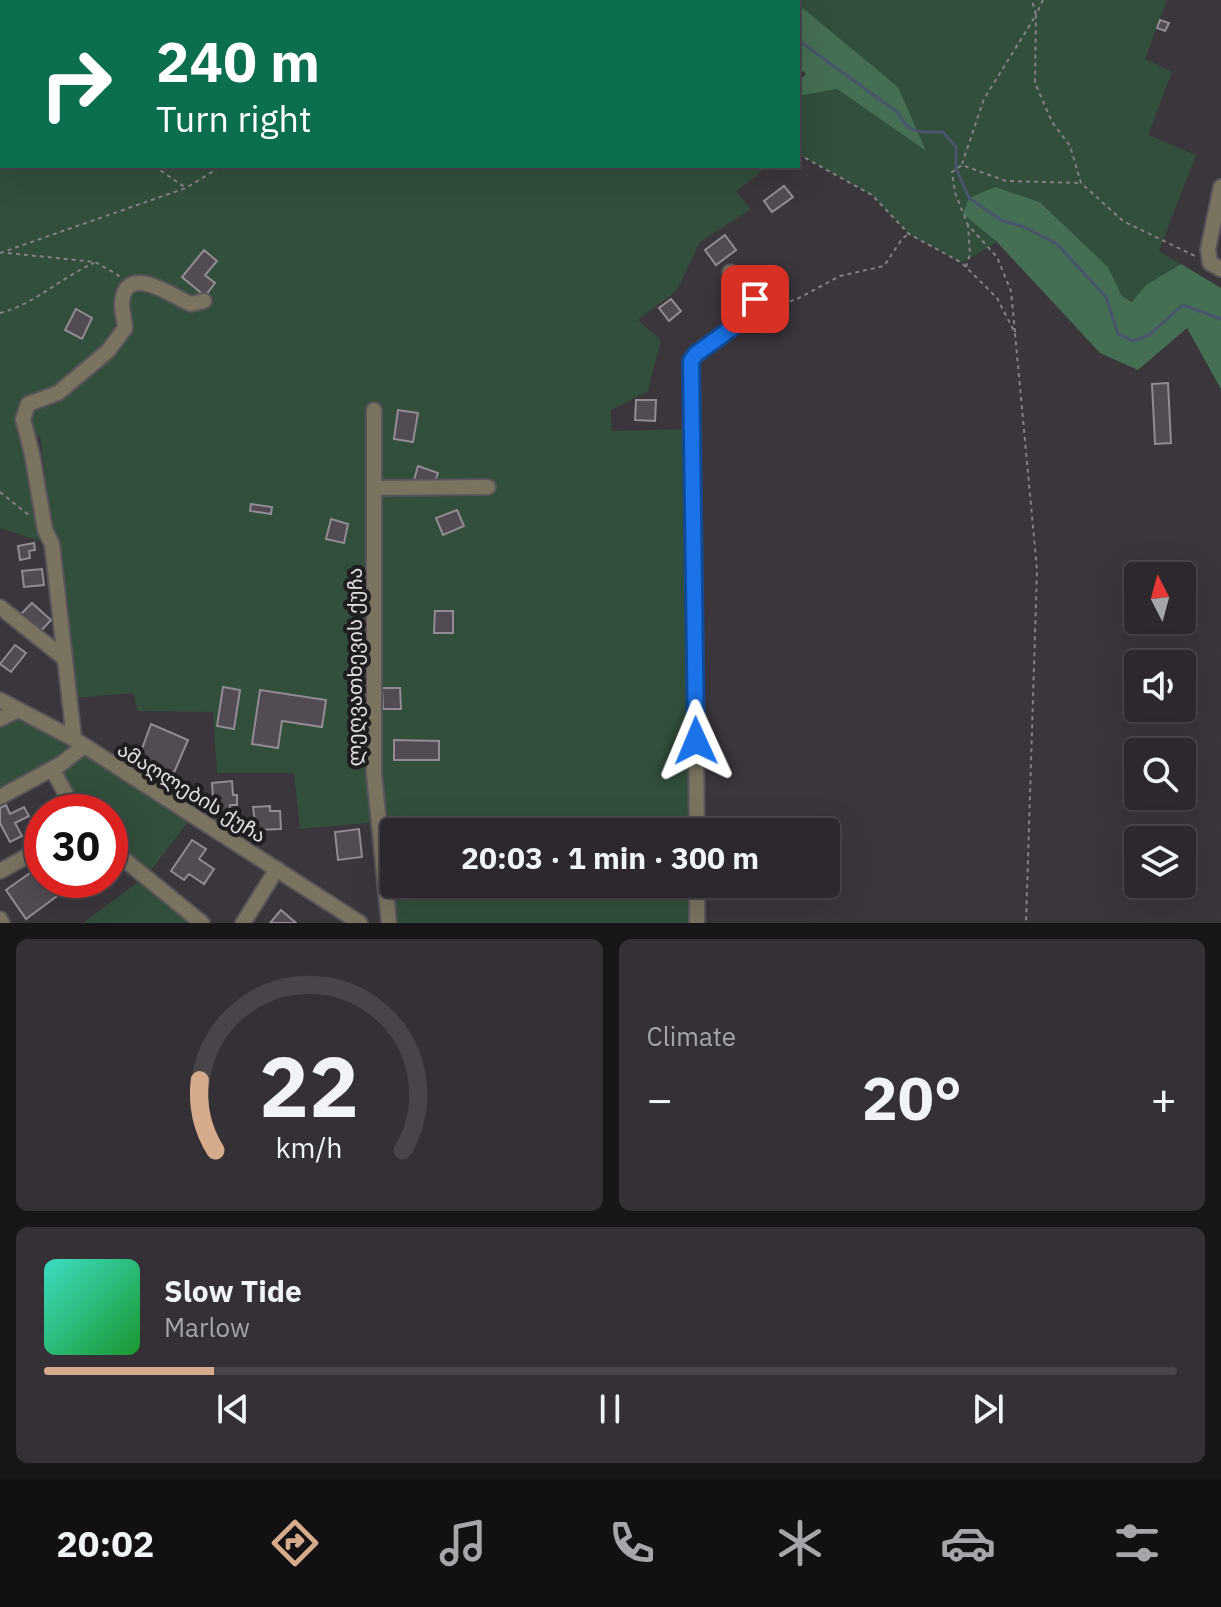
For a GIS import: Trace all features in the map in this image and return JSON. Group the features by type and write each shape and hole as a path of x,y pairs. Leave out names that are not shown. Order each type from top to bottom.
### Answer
{"street":[{"path":"1215,266 1208,249 1221,187"},
{"path":"697,818 691,361 696,354 754,312 755,299 730,272"},
{"path":"0,797 52,769 79,743 64,658 52,544 45,530 23,419 28,404 58,393 108,351 125,328 121,306 124,291 132,284 146,281 191,304 204,301"},
{"name":"ლეღვათხევის ქუჩა","path":"374,410 374,774 389,923"},
{"path":"374,488 488,487"},
{"path":"0,607 64,658"},
{"name":"ამაღლების ქუჩა","path":"0,700 79,743 360,923"},
{"path":"0,719 18,710"},
{"path":"52,769 66,794"},
{"path":"0,871 24,858"},
{"path":"128,863 202,923"},
{"path":"243,923 277,869"},
{"path":"697,898 697,923"}],"path":[{"path":"1032,0 1036,15 1035,83 1052,122 1070,146 1081,183 1123,221 1215,266"},
{"path":"966,268 970,254 968,225 955,193 952,172 962,165 984,99 1043,0"},
{"path":"800,155 872,195 909,234 966,268 997,298 1015,333"},
{"path":"962,165 1006,181 1081,183"},
{"path":"157,168 186,188"},
{"path":"2,253 186,188 219,168"},
{"path":"968,225 997,257 1011,291 1037,570 1026,923"},
{"path":"754,312 797,299 840,276 884,266 902,239 909,234"},
{"path":"2,253 95,262 118,275 124,291"},
{"path":"0,313 21,308 69,274 95,262"},
{"path":"0,492 20,505 45,530"}],"green space":[{"path":"800,0 1167,0 1145,59 1172,72 1148,135 1196,155 1159,251 1181,264 1146,285 1133,302 1122,296 1108,267 1041,202 995,188 963,214 997,242 962,263 909,234 872,195 800,155 800,96 837,89 924,150 898,87 800,6"},
{"path":"800,6 898,87 926,151 837,89 800,96 800,79 806,74 800,69"},
{"path":"0,168 766,168 736,192 751,209 700,242 677,290 638,320 661,340 648,391 611,410 612,431 687,429 691,818 380,818 380,832 379,822 300,829 294,773 217,773 213,712 138,711 133,693 73,698 40,436 37,437 49,544 0,528"},
{"path":"995,187 1040,202 1108,267 1122,296 1132,302 1146,285 1181,264 1221,288 1221,389 1187,328 1138,370 1100,353 997,242 963,214 969,198"},
{"path":"18,710 193,815 146,877 202,923 83,923 117,898 128,898 128,890 145,877 128,863 128,794 66,794 52,770 0,797 0,719"},
{"path":"387,898 692,898 692,923 389,923"}],"building":[{"path":"1160,20 1169,23 1165,31 1157,28"},
{"path":"784,186 793,197 772,212 764,201"},
{"path":"725,235 736,250 716,265 705,250"},
{"path":"204,250 217,261 205,275 215,283 205,296 182,277"},
{"path":"671,299 681,311 669,321 659,308"},
{"path":"76,309 92,318 82,339 65,330"},
{"path":"1168,383 1171,443 1155,444 1152,384"},
{"path":"636,400 656,400 655,421 635,420"},
{"path":"398,410 418,413 413,442 394,439"},
{"path":"418,466 438,473 433,487 414,480"},
{"path":"251,504 272,507 271,514 250,511"},
{"path":"457,510 464,526 443,535 436,518"},
{"path":"331,519 348,524 344,543 326,539"},
{"path":"34,543 35,550 29,551 30,558 20,560 18,546"},
{"path":"42,569 44,585 24,587 22,571"},
{"path":"32,603 51,620 37,635 18,617"},
{"path":"435,611 453,611 453,633 434,633"},
{"path":"15,645 26,653 11,672 0,664"},
{"path":"223,687 240,690 234,729 217,726"},
{"path":"382,688 400,688 401,709 383,709"},
{"path":"260,690 326,700 322,727 282,721 278,748 252,744"},
{"path":"151,724 188,740 173,775 138,760"},
{"path":"394,740 439,741 439,760 394,760"},
{"path":"232,781 237,805 230,805 230,810 214,812 212,783"},
{"path":"6,805 10,814 24,807 24,818 15,823 22,836 10,842 0,823 0,808"},
{"path":"270,806 270,811 280,811 281,829 256,830 253,807"},
{"path":"359,829 362,857 338,860 335,832"},
{"path":"192,840 206,849 199,859 214,869 204,884 189,874 184,880 171,871"},
{"path":"24,877 24,898 54,898 26,919 6,890"},
{"path":"281,910 296,923 270,923"}],"waterway":[{"path":"800,41 897,112 906,125 921,132 943,132 956,147 956,168 969,198 1001,220 1024,227 1057,244 1106,297 1118,334 1133,341 1149,335 1183,305 1221,319"}],"route":[{"path":"696,741 691,361 696,354 754,312 755,299"}]}
